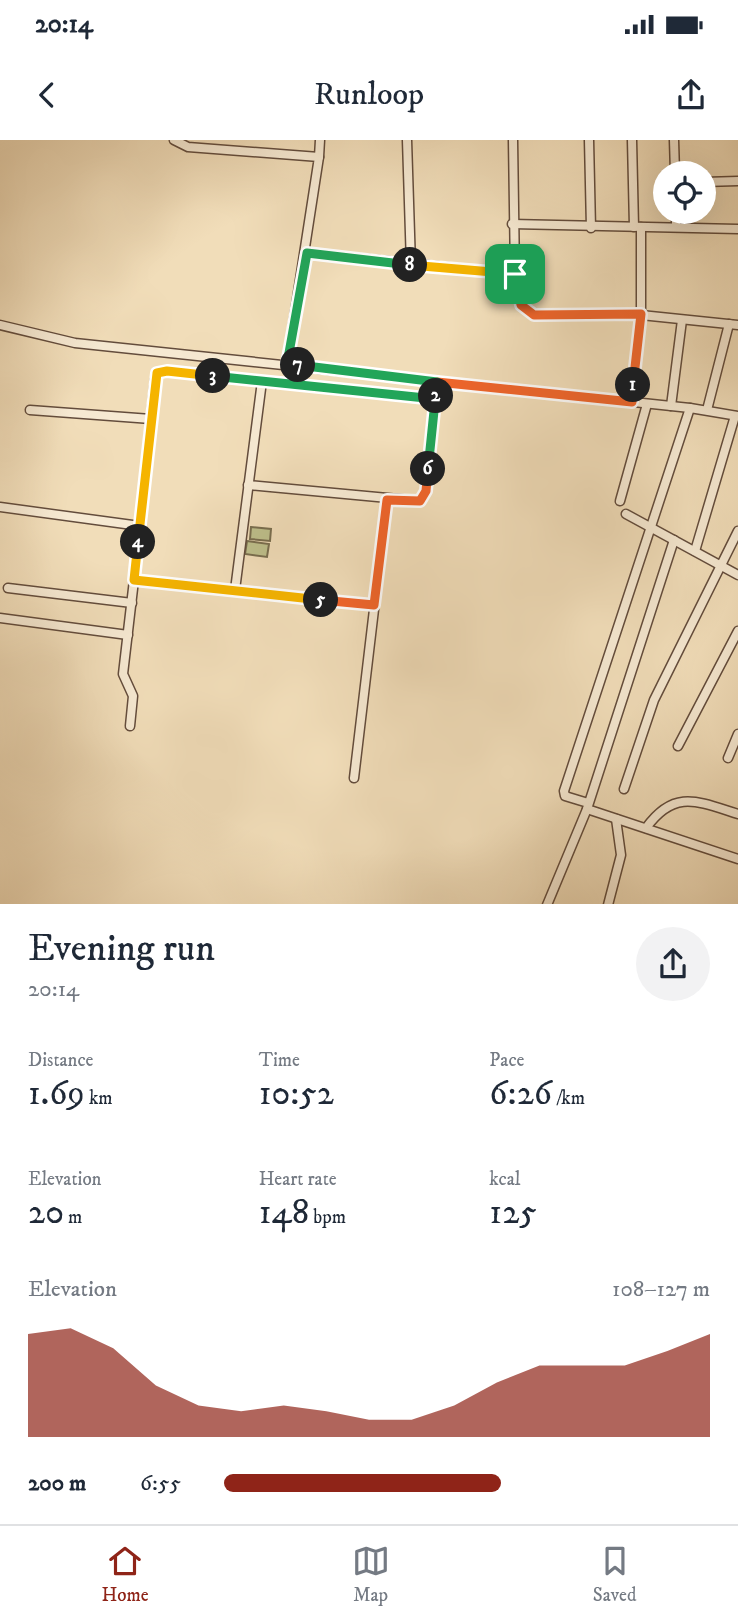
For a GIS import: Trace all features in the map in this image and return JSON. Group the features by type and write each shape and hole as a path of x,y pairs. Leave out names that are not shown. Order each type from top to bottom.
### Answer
{"street":[{"path":"174,140 188,147 319,157"},
{"path":"287,364 307,253 320,140"},
{"path":"407,140 411,265"},
{"path":"513,140 512,224 515,274 521,305 534,315 641,314 734,325 707,410"},
{"path":"589,140 591,228"},
{"path":"632,140 641,314 632,402"},
{"path":"674,140 675,161"},
{"path":"716,181 738,181"},
{"path":"512,224 591,228 676,226 738,229"},
{"path":"307,253 515,274"},
{"path":"671,406 682,320"},
{"path":"0,325 75,344 287,364 690,408 737,416 695,551"},
{"path":"130,726 133,695 124,674 155,380 160,371 435,399"},
{"path":"235,590 262,381"},
{"path":"248,485 411,502 424,496 437,382"},
{"path":"620,501 647,404"},
{"path":"690,408 653,528 564,790 565,796 616,819 738,859"},
{"path":"30,410 151,419"},
{"path":"354,778 387,500"},
{"path":"0,507 140,526"},
{"path":"626,514 738,575"},
{"path":"624,789 654,700 738,531"},
{"path":"547,904 587,806 674,540"},
{"path":"134,580 374,605"},
{"path":"8,588 132,603"},
{"path":"0,618 128,635"},
{"path":"678,746 738,631"},
{"path":"729,758 738,734"},
{"path":"646,828 662,808 679,800 707,804 738,814"},
{"path":"608,904 621,855 616,819"}],"green space":[{"path":"251,527 271,529 270,541 250,539"},
{"path":"247,541 269,544 267,557 245,554"}],"route":[{"path":"515,274 307,253 287,364 437,382 426,491 420,501 387,500 374,605 134,580 155,380 160,371 435,399 437,382 632,402 641,314 534,315 521,305 515,274"}]}
